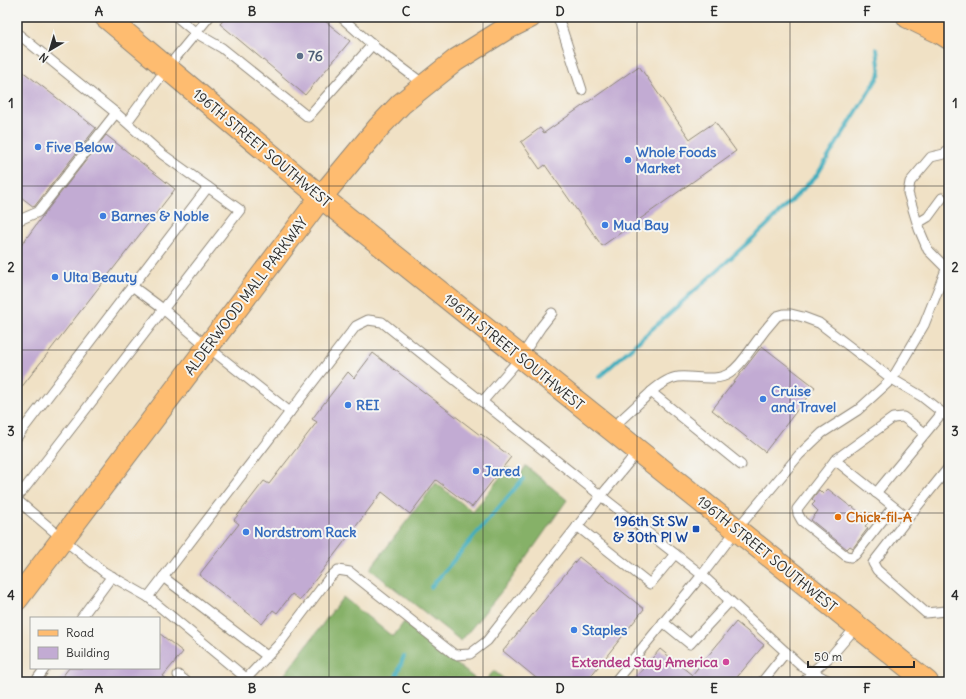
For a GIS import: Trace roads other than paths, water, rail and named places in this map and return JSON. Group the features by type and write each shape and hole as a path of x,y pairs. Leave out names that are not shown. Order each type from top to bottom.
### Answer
{"main road":[{"name":"196TH STREET SOUTHWEST","path":"106,17 321,197 927,682"},
{"name":"ALDERWOOD MALL PARKWAY","path":"17,599 321,197 384,122 401,104 456,60 504,30 530,17"},
{"path":"908,17 949,38"}],"lane":[{"path":"177,17 196,33 222,48 308,117 373,44"},
{"path":"127,122 167,68 209,17"},
{"path":"341,17 425,85"},
{"path":"558,17 582,90"},
{"path":"17,33 127,122 162,154 240,210 17,498 63,539 104,572 148,597 245,680 279,644 329,578 338,570 350,572 455,655 470,654 487,641 638,451"},
{"path":"17,221 38,212 116,113"},
{"path":"621,682 617,679 799,455 822,433 858,410 892,379 924,325 948,266 928,250 919,229 908,193 910,182 931,157 944,154 949,150"},
{"path":"17,437 208,187"},
{"path":"918,223 928,217 942,198"},
{"path":"132,286 163,309 290,412"},
{"path":"482,402 521,357 552,313"},
{"path":"611,429 651,392 669,379 677,377 710,378 722,377 729,374 742,362 776,316 791,314 803,317 819,324 892,379 922,396 947,415 925,433 876,493"},
{"path":"148,597 356,326 368,320 382,322 702,576 801,666 831,682"},
{"path":"651,392 741,465"},
{"path":"894,507 855,555 851,557 846,556 802,521 798,514 798,509 835,460 893,418 903,417 925,433"},
{"path":"835,460 908,518"},
{"path":"949,467 873,563 877,570 926,613 946,611 949,613"},
{"path":"577,526 650,584 675,554"},
{"path":"82,617 112,576"},
{"path":"163,577 267,656"},
{"path":"664,622 690,644 730,601"},
{"path":"804,682 812,672 832,655 857,626"},
{"path":"762,682 786,652"},
{"path":"35,682 44,669"},
{"path":"178,675 187,682"}],"waterway":[{"path":"599,377 764,228 817,175 880,74 877,49"},
{"path":"431,587 523,479"},
{"path":"394,682 404,656"}],"place":[{"name":"76","path":"300,56"},
{"name":"Five Below","path":"38,147"},
{"name":"Whole Foods Market","path":"628,160"},
{"name":"Barnes & Noble","path":"103,216"},
{"name":"Mud Bay","path":"605,225"},
{"name":"Ulta Beauty","path":"55,277"},
{"name":"Cruise and Travel","path":"763,399"},
{"name":"REI","path":"348,405"},
{"name":"Jared","path":"476,471"},
{"name":"Chick-fil-A","path":"838,517"},
{"name":"196th St SW & 30th Pl W","path":"696,529"},
{"name":"Nordstrom Rack","path":"246,532"},
{"name":"Staples","path":"574,630"},
{"name":"Extended Stay America","path":"726,662"}]}
